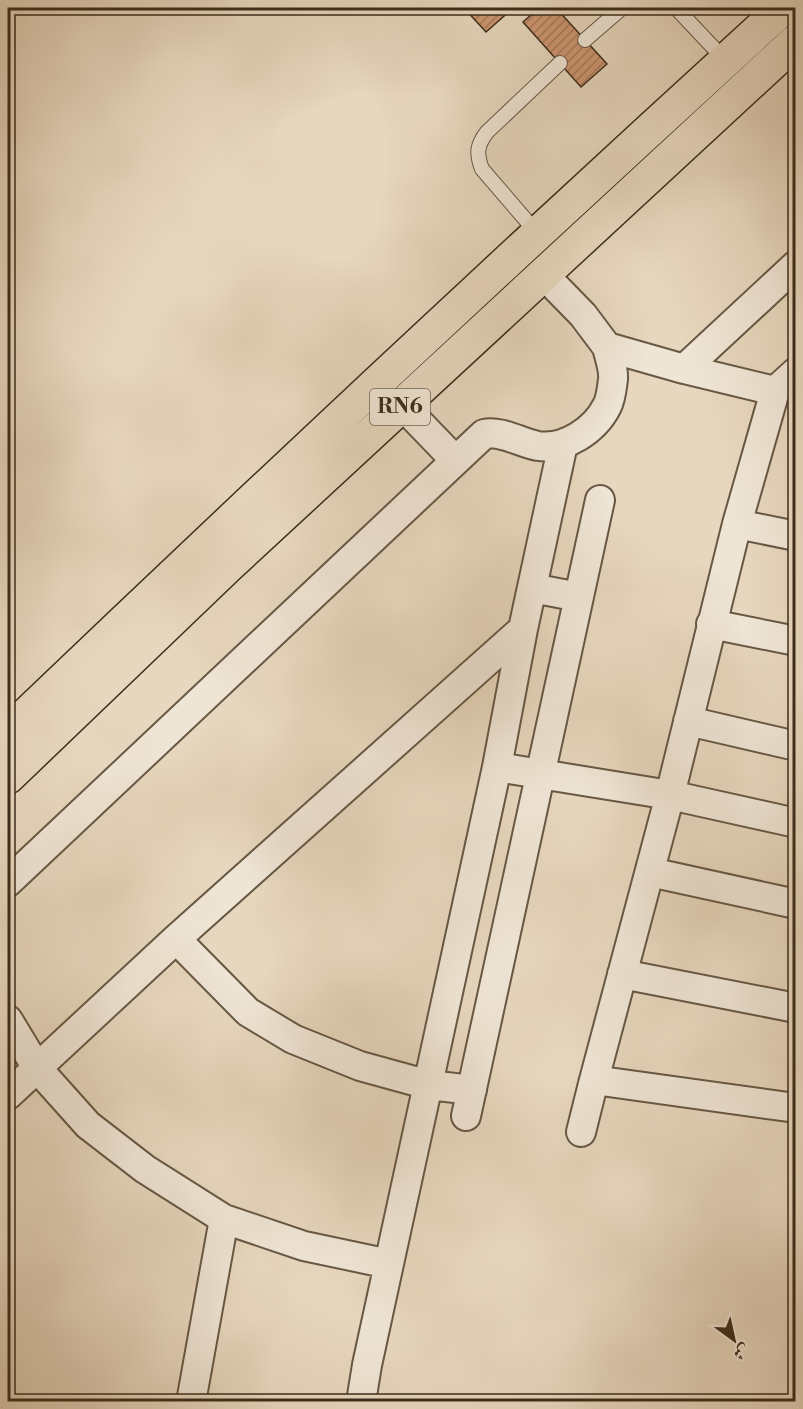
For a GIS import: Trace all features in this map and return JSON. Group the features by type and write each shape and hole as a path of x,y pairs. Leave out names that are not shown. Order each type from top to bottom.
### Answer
{"main road":[{"name":"RN6","path":"8,732 204,544 537,233 783,8"},
{"name":"RN6","path":"8,777 227,567 795,41"}],"street":[{"path":"684,369 795,265"},
{"path":"8,882 484,434 493,432 519,442 541,446 563,444 590,429 608,405 614,376 607,347 583,315 543,274"},
{"path":"607,347 775,391"},
{"path":"581,1132 670,795 737,524 775,391 795,372"},
{"path":"402,405 455,460"},
{"path":"361,1401 497,767 563,444"},
{"path":"176,939 248,1012 284,1034 360,1066 429,1085 469,1103 600,500"},
{"path":"737,524 795,536"},
{"path":"532,588 579,597"},
{"path":"711,624 795,641"},
{"path":"8,1095 176,939 524,629"},
{"path":"688,721 795,746"},
{"path":"497,767 670,795 795,823"},
{"path":"650,872 795,904"},
{"path":"622,974 795,1008"},
{"path":"8,1020 37,1068 88,1125 145,1169 224,1219 304,1246 389,1264"},
{"path":"594,1080 795,1108"},
{"path":"191,1401 224,1219"}],"lane":[{"path":"585,40 622,8"},
{"path":"676,8 725,60"},
{"path":"537,233 482,169 477,156 478,143 560,63"}],"building":[{"path":"464,8 513,8 486,32"},
{"path":"539,8 556,8 607,64 581,87 523,22"}]}
